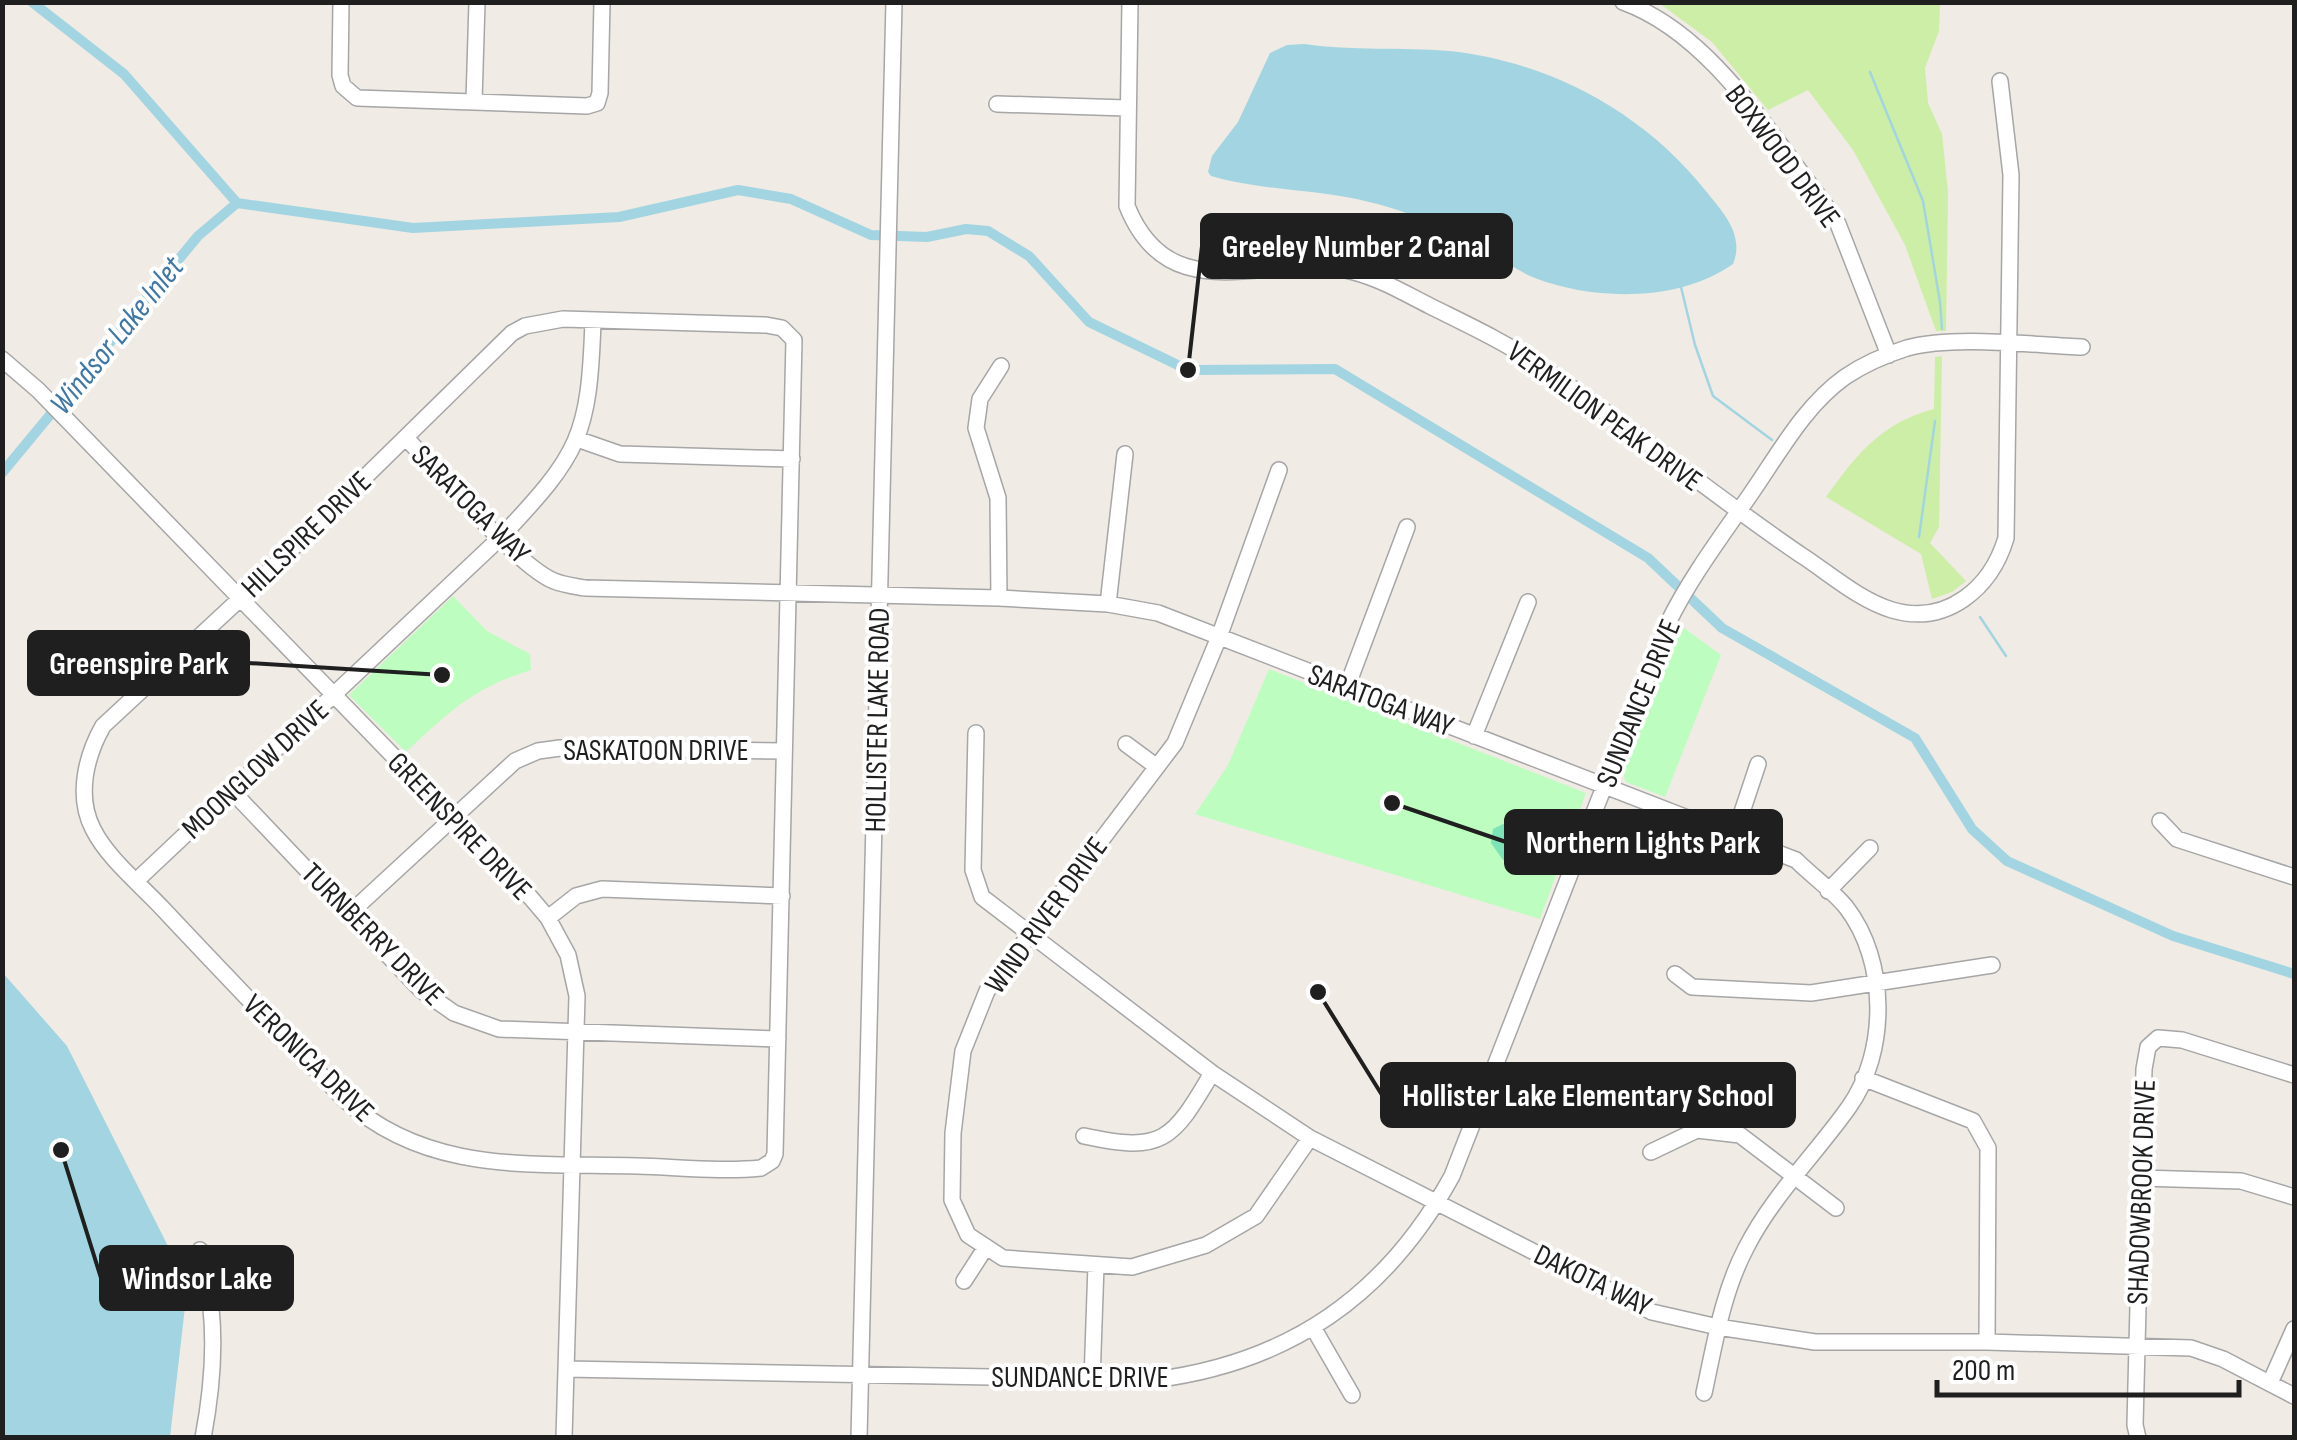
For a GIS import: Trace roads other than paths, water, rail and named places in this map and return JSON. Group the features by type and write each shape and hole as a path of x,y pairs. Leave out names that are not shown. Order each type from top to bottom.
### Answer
{"street":[{"path":"341,2 340,76 350,94 365,99 587,106 597,102 600,93 602,2"},
{"path":"474,102 478,2"},
{"name":"HOLLISTER LAKE ROAD","path":"859,1438 894,2"},
{"name":"VERMILION PEAK DRIVE","path":"1130,2 1127,206 1134,225 1164,256 1184,268 1206,272 1328,268 1372,277 1514,348 1738,512 1891,610 1921,612 1957,605 1987,579 2006,538 2012,175 2000,81"},
{"name":"BOXWOOD DRIVE","path":"1623,2 1669,23 1706,54 1821,199 1838,224 1889,354"},
{"path":"997,104 1127,108"},
{"name":"HILLSPIRE DRIVE","path":"86,772 93,743 103,726 512,334 544,321 592,320 766,325 790,332 794,346 792,459"},
{"name":"MOONGLOW DRIVE","path":"136,881 500,537 554,480 578,438 590,388 592,320"},
{"name":"SUNDANCE DRIVE","path":"566,1370 1153,1380 1216,1369 1276,1348 1314,1328 1363,1292 1384,1271 1407,1247 1438,1202 1464,1148 1673,612 1797,427 1823,396 1858,369 1889,354 1941,342 2082,347"},
{"name":"GREENSPIRE DRIVE","path":"2,359 38,390 452,816 548,918 568,955 575,980 575,1034 564,1438"},
{"path":"999,598 998,498 976,428 980,399 1001,366"},
{"name":"SARATOGA WAY","path":"406,438 500,537 547,577 569,586 999,598 1108,604 1158,613 1796,860 1846,908 1871,952 1878,1015 1870,1063 1851,1105 1794,1174 1747,1246 1724,1296 1704,1393"},
{"path":"578,438 620,454 792,459 778,1038"},
{"path":"1108,604 1124,454"},
{"name":"WIND RIVER DRIVE","path":"986,1247 968,1236 952,1200 953,1133 962,1051 987,992 1175,743 1219,637 1279,470"},
{"path":"1347,687 1407,527"},
{"path":"1474,736 1528,602"},
{"name":"DAKOTA WAY","path":"976,733 973,870 982,897 1212,1073 1310,1138 1652,1312 1815,1342 2136,1344 2191,1348 2223,1359 2294,1396"},
{"path":"1126,744 1157,767"},
{"name":"SASKATOON DRIVE","path":"350,913 515,761 538,751 784,751"},
{"path":"1734,836 1758,764"},
{"name":"VERONICA DRIVE","path":"86,772 91,826 101,842 365,1118 413,1144 480,1161 753,1169 768,1165 774,1154 778,1038"},
{"name":"TURNBERRY DRIVE","path":"232,791 421,990 454,1013 499,1029 778,1038"},
{"path":"2160,821 2178,839 2294,878"},
{"path":"1828,891 1870,848"},
{"path":"548,918 576,896 602,889 782,896"},
{"path":"1675,974 1692,987 1811,993 1992,965"},
{"name":"SHADOWBROOK DRIVE","path":"2138,1438 2136,1344 2145,1055 2152,1042 2166,1038 2182,1040 2294,1075"},
{"path":"1084,1136 1126,1145 1159,1139 1174,1129 1212,1073"},
{"path":"1863,1078 1972,1121 1988,1148 1987,1342"},
{"path":"1651,1152 1696,1130 1740,1135 1836,1208"},
{"path":"964,1282 986,1247 1003,1258 1132,1267 1206,1245 1256,1216 1310,1138"},
{"path":"2141,1178 2241,1181 2294,1196"},
{"path":"200,1250 213,1311 211,1387 203,1438"},
{"path":"1092,1381 1096,1264"},
{"path":"1314,1328 1352,1395"},
{"path":"2270,1383 2294,1329"}],"water":[{"path":"1287,45 1449,51 1486,57 1522,66 1591,95 1653,137 1705,190 1734,234 1733,264 1712,276 1663,291 1583,291 1529,275 1446,230 1384,206 1211,176 1208,172 1212,156 1238,122 1270,53"},
{"path":"3,973 67,1046 172,1254 185,1307 170,1437 3,1437"}],"waterway":[{"path":"32,2 124,74 237,203 413,228 619,217 738,190 791,199 871,235 927,237 966,229 988,231 1029,256 1089,322 1188,370 1335,369 1648,558 1722,628 1915,738 1972,829 2007,861 2173,936 2294,974"},
{"path":"1870,72 1923,201 1942,329"},
{"name":"Windsor Lake Inlet","path":"2,473 198,236 237,203"},
{"path":"1681,287 1713,396 1772,440"},
{"path":"1919,537 1935,421"},
{"path":"1980,617 2006,656"}],"place":[{"name":"Greeley Number 2 Canal","path":"1188,370"},
{"name":"Greenspire Park","path":"442,675"},
{"name":"Northern Lights Park","path":"1392,803"},
{"name":"Hollister Lake Elementary School","path":"1318,992"},
{"name":"Windsor Lake","path":"61,1150"}]}
